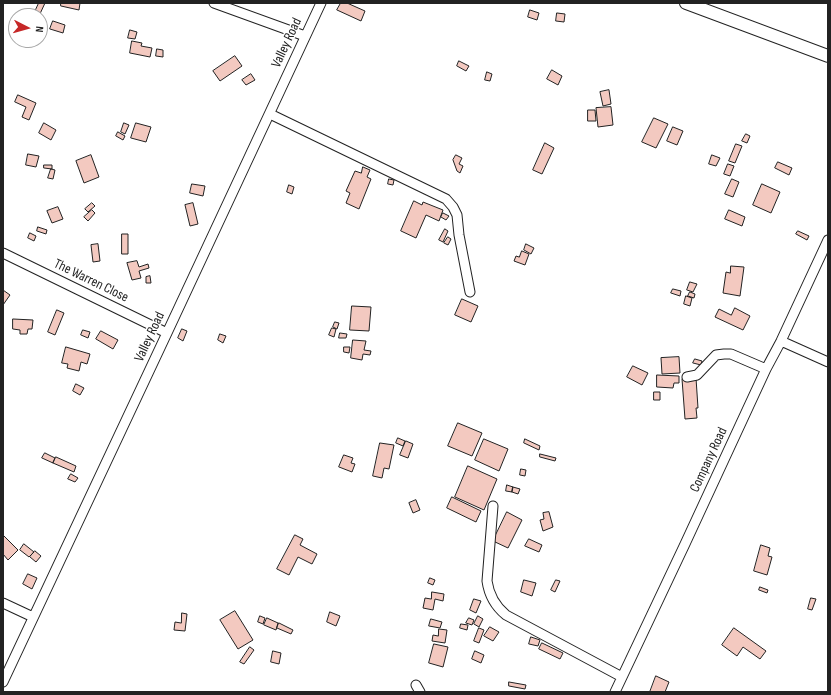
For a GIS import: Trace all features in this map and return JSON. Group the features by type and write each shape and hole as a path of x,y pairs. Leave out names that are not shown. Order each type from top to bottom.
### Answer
{"main road":[{"path":"686,3 710,7 828,56"}],"street":[{"path":"214,3 305,36"},
{"name":"Valley Road","path":"3,682 321,3"},
{"path":"270,114 446,199 453,207 457,215 459,235 470,292"},
{"name":"Company Road","path":"615,692 828,240"},
{"name":"The Warren Close","path":"3,253 167,333"},
{"path":"781,341 828,362"},
{"path":"687,377 697,375 716,355 724,354 731,354 766,369"},
{"path":"493,506 487,581 488,589 497,607 506,615 622,677"},
{"path":"3,604 33,617"}],"building":[{"path":"39,3 45,3 43,8 37,8"},
{"path":"61,3 80,3 79,10 61,6"},
{"path":"341,3 347,3 365,11 361,21 337,10"},
{"path":"530,10 539,13 537,20 528,17"},
{"path":"557,13 565,14 564,22 556,21"},
{"path":"53,21 65,25 63,33 50,29"},
{"path":"130,30 137,32 135,39 128,38"},
{"path":"132,41 142,43 141,46 152,48 150,57 130,53"},
{"path":"157,49 163,50 163,57 156,56"},
{"path":"235,56 242,66 220,81 213,71"},
{"path":"459,61 469,66 466,71 457,66"},
{"path":"552,70 562,76 558,85 547,79"},
{"path":"487,72 492,74 490,81 485,80"},
{"path":"251,74 255,80 246,85 242,80"},
{"path":"609,90 611,104 603,106 600,92"},
{"path":"18,95 36,103 29,120 22,117 26,107 15,102"},
{"path":"611,107 613,125 598,127 596,108"},
{"path":"588,110 595,110 596,121 588,121"},
{"path":"654,118 668,124 656,148 642,142"},
{"path":"44,123 56,130 51,140 39,133"},
{"path":"124,123 129,125 125,134 121,132"},
{"path":"136,123 151,127 146,142 131,138"},
{"path":"673,127 683,131 677,145 667,141"},
{"path":"118,132 125,136 123,140 116,136"},
{"path":"746,134 750,136 747,143 742,141"},
{"path":"545,143 554,148 542,174 533,170"},
{"path":"736,144 742,146 735,163 729,161"},
{"path":"28,154 39,156 36,167 26,165"},
{"path":"91,155 99,177 84,183 76,161"},
{"path":"456,155 462,158 459,164 463,166 460,173 457,171 453,160"},
{"path":"712,155 720,158 716,166 709,164"},
{"path":"778,162 792,168 789,175 775,168"},
{"path":"728,164 734,166 730,176 724,174"},
{"path":"44,165 52,165 52,169 44,168"},
{"path":"363,167 370,170 367,177 371,179 359,209 346,203 350,193 346,191 355,171 361,173"},
{"path":"51,169 55,170 53,179 48,178"},
{"path":"389,179 394,180 393,185 388,184"},
{"path":"732,179 739,182 733,197 725,194"},
{"path":"192,184 205,186 203,196 190,193"},
{"path":"762,184 780,192 771,213 753,205"},
{"path":"289,185 294,187 292,194 287,192"},
{"path":"414,201 422,205 423,202 443,210 439,221 426,215 416,238 401,231"},
{"path":"92,203 95,206 88,212 85,209"},
{"path":"193,203 198,224 190,226 185,205"},
{"path":"58,207 63,219 52,223 47,211"},
{"path":"92,210 95,213 88,221 84,217"},
{"path":"729,210 745,217 742,226 725,219"},
{"path":"443,213 449,216 446,220 441,217"},
{"path":"38,227 47,230 46,234 37,231"},
{"path":"445,229 448,231 443,242 439,240"},
{"path":"798,231 809,236 807,240 796,234"},
{"path":"30,233 36,236 34,241 28,238"},
{"path":"122,234 128,234 128,254 122,254"},
{"path":"448,237 451,239 448,245 444,243"},
{"path":"98,244 100,261 93,262 91,245"},
{"path":"526,244 534,248 531,254 524,250"},
{"path":"522,251 529,254 525,265 514,261 516,256 519,257"},
{"path":"137,261 139,267 148,264 149,268 139,271 141,278 132,280 127,263"},
{"path":"731,266 744,267 740,296 723,293 726,272 730,273"},
{"path":"150,276 151,283 146,283 146,277"},
{"path":"690,282 697,284 693,292 687,290"},
{"path":"673,289 681,291 680,296 671,293"},
{"path":"3,290 10,295 3,305"},
{"path":"690,292 695,294 694,298 688,296"},
{"path":"686,296 692,298 690,306 684,304"},
{"path":"462,299 478,306 471,322 455,315"},
{"path":"352,306 371,307 369,331 350,330"},
{"path":"735,308 750,316 743,330 715,317 719,309 731,315"},
{"path":"57,310 64,313 55,335 48,332"},
{"path":"13,319 33,320 32,329 28,329 27,334 20,334 20,330 13,329"},
{"path":"335,322 339,323 337,329 333,327"},
{"path":"332,328 336,329 334,337 329,335"},
{"path":"182,329 187,331 183,341 178,338"},
{"path":"83,330 90,332 88,338 81,335"},
{"path":"101,331 118,340 113,349 96,339"},
{"path":"340,333 347,334 346,338 339,338"},
{"path":"220,334 226,336 223,343 218,340"},
{"path":"353,340 366,341 364,350 371,351 370,355 363,354 362,360 351,358"},
{"path":"66,347 90,354 87,364 81,362 79,371 67,368 68,364 62,363"},
{"path":"344,347 350,347 349,353 344,352"},
{"path":"679,357 680,373 662,374 661,358"},
{"path":"695,359 702,361 701,365 693,363"},
{"path":"633,366 648,373 642,385 627,377"},
{"path":"657,375 679,376 679,383 674,383 673,388 657,387"},
{"path":"696,378 698,408 696,408 697,418 685,419 682,379"},
{"path":"76,384 84,388 80,395 73,391"},
{"path":"654,392 660,392 660,400 654,400"},
{"path":"458,423 482,433 472,456 448,446"},
{"path":"398,438 405,441 403,446 396,443"},
{"path":"484,439 508,449 499,471 475,460"},
{"path":"525,439 540,446 539,450 524,443"},
{"path":"406,441 413,444 408,458 400,455"},
{"path":"380,443 394,445 389,469 384,468 382,478 373,476"},
{"path":"45,453 55,458 53,463 42,458"},
{"path":"540,454 556,458 555,461 540,457"},
{"path":"344,455 353,458 351,463 355,464 352,472 339,467"},
{"path":"56,457 76,466 74,472 53,463"},
{"path":"468,466 497,479 484,510 455,497"},
{"path":"521,469 526,470 525,476 520,475"},
{"path":"71,474 78,478 75,482 68,479"},
{"path":"507,485 513,487 512,492 506,491"},
{"path":"513,487 520,489 518,494 512,492"},
{"path":"452,497 481,511 476,522 447,508"},
{"path":"416,500 420,510 413,513 409,503"},
{"path":"507,512 522,520 508,548 493,541"},
{"path":"549,512 553,527 543,531 540,520 544,519 543,513"},
{"path":"3,535 18,550 8,560 3,554"},
{"path":"295,535 303,539 300,545 317,554 312,564 298,557 289,575 277,569"},
{"path":"529,539 542,545 539,552 525,546"},
{"path":"24,544 34,552 29,557 20,550"},
{"path":"761,545 770,548 768,556 772,557 767,575 754,571"},
{"path":"35,551 41,556 36,562 30,557"},
{"path":"28,574 37,578 32,589 23,584"},
{"path":"430,578 435,580 433,585 428,583"},
{"path":"524,580 536,583 532,596 521,592"},
{"path":"556,580 560,581 555,592 551,590"},
{"path":"760,587 768,590 767,593 759,590"},
{"path":"432,592 444,594 443,601 435,599 433,610 423,608 425,598 431,599"},
{"path":"811,598 816,599 812,610 808,609"},
{"path":"474,599 481,601 476,613 470,610"},
{"path":"235,611 253,640 238,649 220,620"},
{"path":"330,612 340,616 336,626 327,622"},
{"path":"182,613 187,614 185,631 174,630 175,622 181,623"},
{"path":"260,616 265,618 263,624 258,622"},
{"path":"478,616 483,619 479,627 474,624"},
{"path":"267,618 278,623 276,630 264,625"},
{"path":"469,618 474,620 472,625 466,623"},
{"path":"431,619 442,622 440,628 429,626"},
{"path":"279,623 293,630 291,634 277,628"},
{"path":"461,624 468,625 467,630 460,628"},
{"path":"490,627 499,632 493,641 484,636"},
{"path":"479,628 484,630 479,643 474,641"},
{"path":"734,628 766,651 760,659 743,647 737,656 722,645"},
{"path":"439,629 447,630 445,643 432,641 433,635 438,636"},
{"path":"531,637 540,640 538,646 529,644"},
{"path":"542,643 563,653 560,659 539,649"},
{"path":"434,644 448,647 443,667 429,663"},
{"path":"250,647 254,650 244,664 240,662"},
{"path":"273,651 281,653 279,664 271,662"},
{"path":"475,651 484,655 481,663 472,659"},
{"path":"656,676 669,682 665,692 650,692"},
{"path":"509,682 526,685 525,689 509,686"}]}
